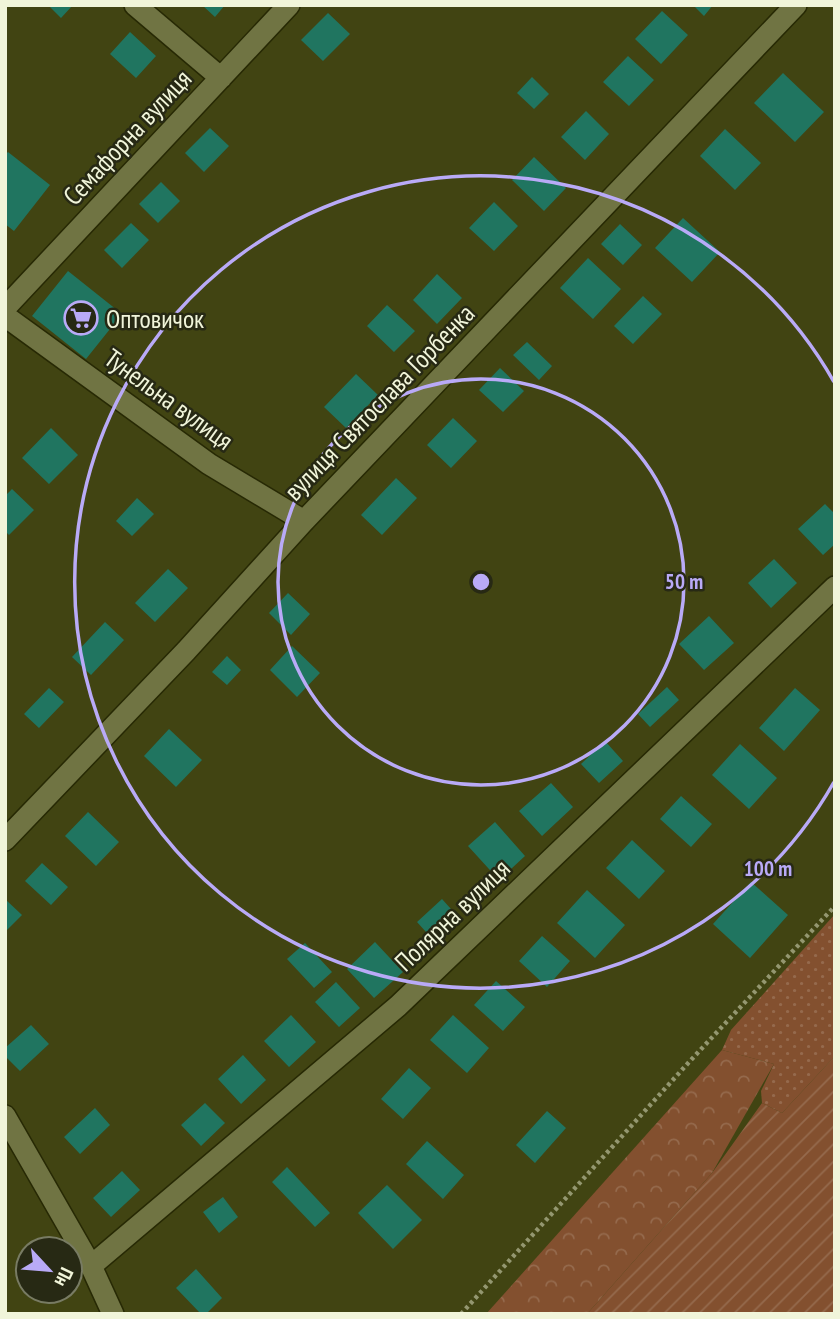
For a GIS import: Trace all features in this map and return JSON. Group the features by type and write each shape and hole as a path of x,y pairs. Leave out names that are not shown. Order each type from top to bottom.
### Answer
{"street":[{"path":"135,5 221,78"},
{"name":"Семафорна вулиця","path":"5,308 289,5"},
{"name":"вулиця Святослава Горбенка","path":"5,841 186,652 304,521 796,5"},
{"name":"Тунельна вулиця","path":"5,316 209,464 304,521"},
{"name":"Полярна вулиця","path":"91,1266 398,1006 835,587"},
{"path":"5,1116 91,1266 113,1314"}],"path":[{"path":"461,1314 690,1061 835,906"}],"green space":[{"path":"835,914 835,1056 782,1113 762,1103 761,1091 774,1064 722,1050 731,1030"},
{"path":"722,1050 774,1064 712,1173 587,1314 486,1314"},
{"path":"835,1056 835,1314 587,1314 712,1173 762,1103 782,1113"}],"building":[{"path":"48,5 73,5 61,18"},
{"path":"202,5 225,5 215,17"},
{"path":"693,5 713,5 704,16"},
{"path":"662,11 688,35 661,64 635,39"},
{"path":"328,13 350,34 323,61 301,40"},
{"path":"130,32 156,56 136,78 110,54"},
{"path":"628,56 654,80 629,106 603,82"},
{"path":"783,73 824,112 795,142 754,103"},
{"path":"532,77 549,94 534,109 517,93"},
{"path":"586,111 609,134 585,160 561,137"},
{"path":"210,128 229,146 204,172 185,153"},
{"path":"725,129 761,163 735,190 700,156"},
{"path":"8,152 50,185 14,231 5,224 5,155"},
{"path":"534,157 566,188 544,211 512,180"},
{"path":"161,182 180,201 158,223 139,204"},
{"path":"494,202 518,226 494,251 469,228"},
{"path":"683,218 720,252 692,282 655,248"},
{"path":"131,223 149,240 122,268 104,250"},
{"path":"620,224 642,245 623,265 601,244"},
{"path":"588,258 621,289 593,319 560,288"},
{"path":"68,271 122,314 86,359 32,316"},
{"path":"437,274 462,298 437,324 413,300"},
{"path":"643,296 662,314 633,344 614,326"},
{"path":"387,305 415,331 394,352 367,326"},
{"path":"527,342 552,366 539,380 513,355"},
{"path":"500,368 524,391 503,412 479,390"},
{"path":"356,374 378,395 346,428 324,407"},
{"path":"453,418 477,441 451,468 427,445"},
{"path":"51,428 78,455 49,484 22,458"},
{"path":"396,478 417,498 382,535 361,515"},
{"path":"12,489 34,510 9,535 5,531 5,496"},
{"path":"137,498 154,514 132,536 116,521"},
{"path":"825,504 835,514 835,544 823,555 798,529"},
{"path":"774,559 797,583 771,608 748,583"},
{"path":"168,569 188,588 155,622 135,603"},
{"path":"288,593 310,614 291,635 269,613"},
{"path":"709,616 734,643 704,670 679,644"},
{"path":"105,622 124,640 91,675 72,657"},
{"path":"292,646 320,673 297,697 270,670"},
{"path":"227,656 241,670 227,685 212,672"},
{"path":"667,687 679,700 650,727 638,714"},
{"path":"49,688 64,702 39,728 24,714"},
{"path":"795,688 820,710 784,751 759,728"},
{"path":"169,729 202,760 176,787 144,756"},
{"path":"605,741 623,761 599,783 581,764"},
{"path":"740,744 777,778 749,809 712,775"},
{"path":"551,783 573,807 542,836 519,811"},
{"path":"681,796 712,824 691,847 660,819"},
{"path":"88,812 119,842 96,866 65,836"},
{"path":"495,822 525,856 499,880 468,846"},
{"path":"632,840 665,871 639,899 606,868"},
{"path":"42,863 68,887 51,905 25,881"},
{"path":"751,882 788,915 750,958 713,924"},
{"path":"587,890 625,925 595,958 557,923"},
{"path":"5,899 22,915 5,932"},
{"path":"442,899 460,919 435,942 417,922"},
{"path":"542,936 570,961 547,987 519,961"},
{"path":"375,942 403,972 374,998 347,969"},
{"path":"305,943 332,972 314,988 287,959"},
{"path":"496,981 525,1007 503,1031 474,1005"},
{"path":"336,982 360,1008 339,1027 315,1002"},
{"path":"291,1015 316,1042 289,1067 264,1041"},
{"path":"453,1015 489,1048 467,1073 430,1040"},
{"path":"31,1025 49,1044 20,1071 5,1056 5,1048"},
{"path":"243,1055 266,1080 241,1104 218,1079"},
{"path":"409,1068 431,1088 403,1119 381,1099"},
{"path":"205,1103 225,1123 201,1146 181,1125"},
{"path":"95,1108 110,1125 80,1154 64,1137"},
{"path":"547,1111 566,1128 535,1163 516,1145"},
{"path":"427,1141 464,1175 443,1199 406,1164"},
{"path":"287,1167 330,1213 315,1227 272,1182"},
{"path":"122,1171 140,1190 111,1217 93,1198"},
{"path":"387,1185 422,1220 393,1249 358,1213"},
{"path":"223,1197 238,1217 219,1233 203,1212"},
{"path":"196,1269 222,1298 206,1314 201,1314 176,1288"}],"place":[{"name":"Оптовичок","path":"81,318"}]}
